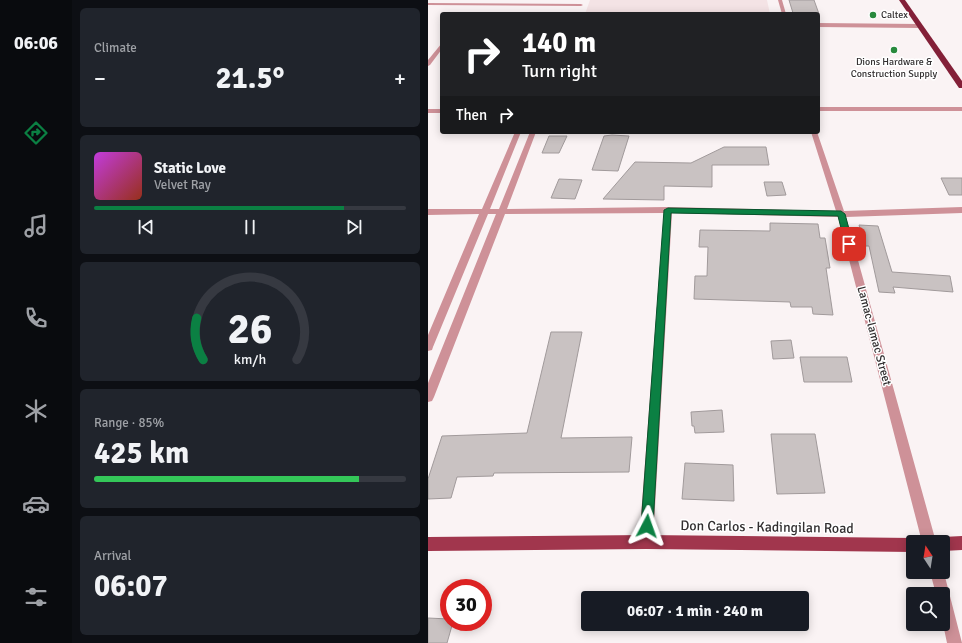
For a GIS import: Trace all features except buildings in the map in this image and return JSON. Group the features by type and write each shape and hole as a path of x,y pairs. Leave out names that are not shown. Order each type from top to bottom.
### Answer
{"highway":[{"path":"902,0 962,86"}],"main road":[{"name":"Don Carlos - Kadingilan Road","path":"428,544 646,542 906,545"},
{"path":"950,544 962,543"}],"street":[{"path":"780,0 783,12"},
{"path":"468,9 474,2"},
{"path":"428,4 474,2 581,5"},
{"path":"820,25 919,26"},
{"path":"428,64 440,48"},
{"path":"820,109 962,109"},
{"path":"428,111 440,111"},
{"path":"428,347 517,134"},
{"path":"428,397 532,134"},
{"name":"Lamac-lamac Street","path":"815,134 841,214 927,535"},
{"path":"428,212 500,213 668,210 841,214 962,210"},
{"path":"646,542 668,210"},
{"path":"950,623 955,643"}],"shaded area":[{"path":"590,0 767,0 770,12 586,12"}],"place":[{"name":"Caltex","path":"873,15"},
{"name":"Dions Hardware & Construction Supply","path":"894,50"}],"route":[{"path":"647,526 668,210 841,214 849,244"}]}
